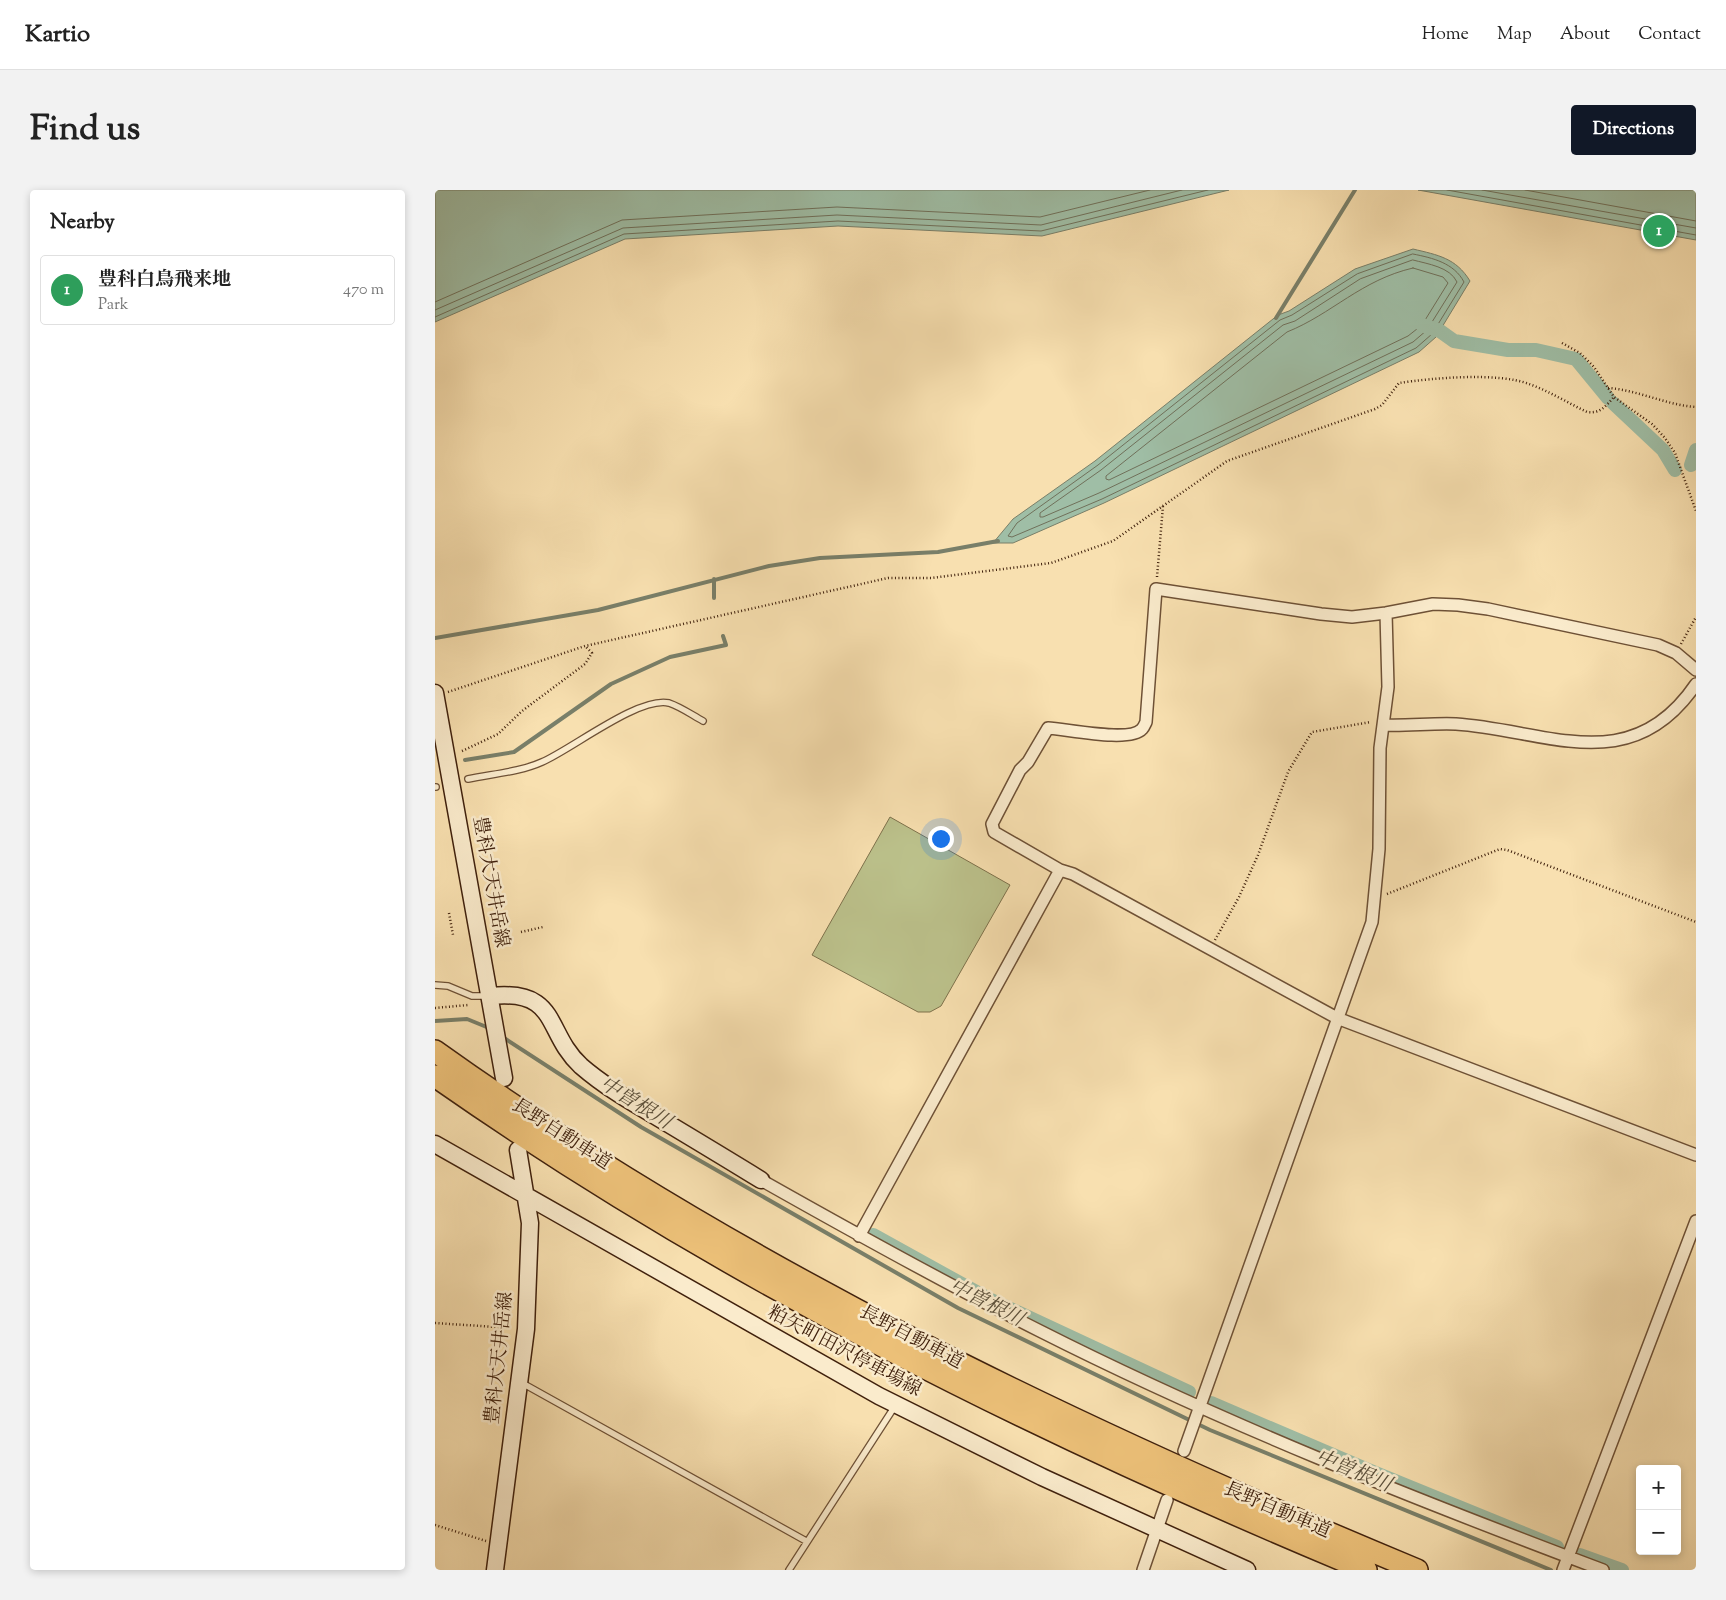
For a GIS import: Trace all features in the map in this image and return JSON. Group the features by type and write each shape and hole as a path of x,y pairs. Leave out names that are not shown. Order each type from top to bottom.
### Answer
{"highway":[{"name":"長野自動車道","path":"435,1051 557,1133 663,1199 769,1261 878,1321 1142,1452 1281,1514 1417,1570"},
{"name":"長野自動車道","path":"435,1076 548,1151 654,1217 851,1330 1125,1466 1366,1570"}],"main road":[{"name":"豊科大天井岳線","path":"435,694 504,1078"},
{"path":"491,999 518,995 543,1007 571,1054 595,1077 761,1180"},
{"name":"粕矢町田沢停車場線","path":"435,1144 897,1404 1042,1477 1247,1570"},
{"name":"豊科大天井岳線","path":"495,1570 526,1329 530,1223 517,1150"}],"street":[{"path":"1696,670 1676,653 1636,640 1466,606 1433,604 1352,617 1157,589 1146,722 1142,730 1133,734 1117,735 1048,728 1028,762 1020,770 992,824 994,832 1060,870 1073,874 1337,1018 1696,1155"},
{"path":"1184,1451 1372,922 1379,849 1380,748 1388,687 1386,613"},
{"path":"1384,725 1457,724 1575,743 1614,741 1652,728 1673,712 1696,684"},
{"path":"859,1236 1060,870"},
{"path":"761,1180 859,1236 1042,1332 1199,1409 1380,1484 1565,1564 1603,1570"},
{"path":"1565,1564 1696,1221"},
{"path":"1143,1570 1167,1500"}],"lane":[{"path":"468,779 540,763 571,747 617,717 655,704 667,703 703,721"},
{"path":"435,985 448,986 472,996 491,999"},
{"path":"519,1382 806,1542"},
{"path":"789,1570 897,1404"}],"path":[{"path":"1562,343 1580,353 1594,367 1614,397 1652,424 1665,438 1675,453 1696,511"},
{"path":"435,694 585,646 888,578 931,578 1051,563 1113,541 1227,461 1375,409 1382,405 1399,383 1468,377 1512,380 1528,383 1587,412 1594,413 1605,408 1614,397"},
{"path":"1608,388 1623,389 1681,406 1696,407"},
{"path":"1157,589 1163,506"},
{"path":"1676,653 1696,617"},
{"path":"462,751 498,734 547,690 585,664 593,653 585,646"},
{"path":"1210,948 1239,897 1258,855 1288,772 1312,732 1342,729 1374,721 1384,725"},
{"path":"1375,899 1500,849 1507,850 1696,922"},
{"path":"449,913 453,935"},
{"path":"521,932 543,927"},
{"path":"435,1008 491,999"},
{"path":"435,1323 526,1329"},
{"path":"435,1525 498,1545"}],"shaded area":[{"path":"890,817 1010,885 941,1006 930,1012 918,1012 812,955"}],"water":[{"path":"435,190 1229,190 1042,236 838,226 625,239 435,322"},
{"path":"1418,190 1696,190 1696,240"},
{"path":"1413,249 1452,262 1465,273 1470,281 1436,337 1419,352 1104,503 1013,543 993,543 1013,519 1095,461 1278,315 1289,311 1355,269"}],"waterway":[{"path":"1276,318 1355,190"},
{"path":"1422,325 1440,331 1454,341 1508,350 1536,350 1576,359 1608,398"},
{"path":"1613,403 1663,450 1675,470"},
{"path":"1691,465 1696,450"},
{"path":"435,638 598,610 769,566 820,558 938,552 998,541"},
{"path":"714,579 714,598"},
{"path":"465,760 514,752 611,684 670,657 726,645 723,636"},
{"name":"中曽根川","path":"435,1021 467,1019 489,1028"},
{"name":"中曽根川","path":"501,1036 641,1127 958,1308 1210,1430 1551,1570"},
{"path":"873,1235 987,1298 1189,1392"},
{"path":"1211,1403 1368,1470 1557,1547"},
{"path":"1580,1555 1622,1570"}],"place":[{"name":"豊科白鳥飛来地","path":"1659,231"}]}
